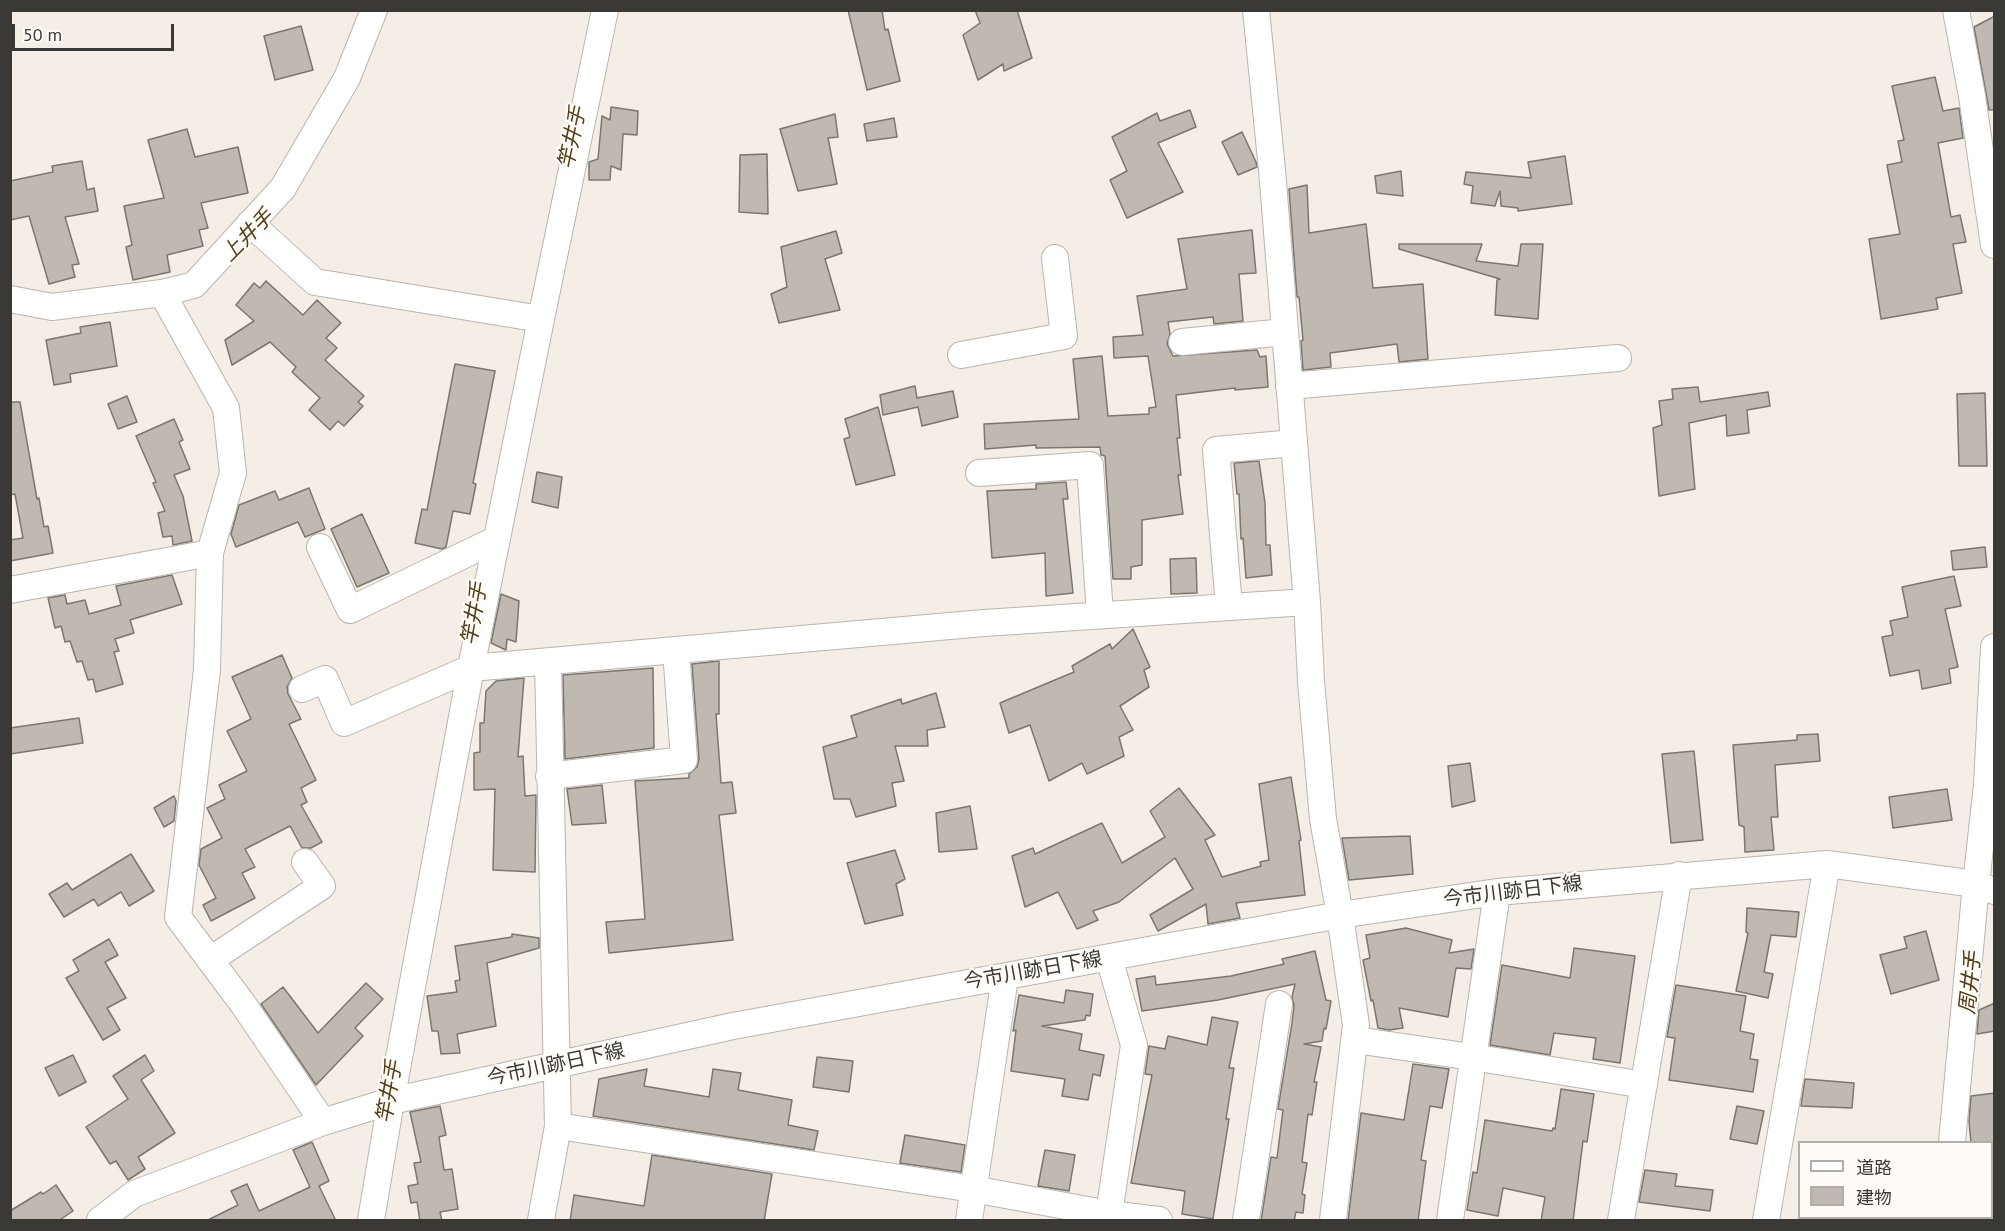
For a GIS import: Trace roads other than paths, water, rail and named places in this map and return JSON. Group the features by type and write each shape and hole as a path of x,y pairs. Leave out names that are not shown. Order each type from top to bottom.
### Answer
{"street":[{"path":"10,300 52,307 162,293 194,285 284,188 347,78 374,10"},
{"path":"371,1221 471,668 605,10"},
{"path":"1256,10 1272,170 1323,819 1356,1025 1333,1221"},
{"path":"1956,10 1983,97 1995,245"},
{"path":"250,223 315,282 541,319"},
{"path":"961,355 1064,336 1054,258"},
{"path":"162,293 226,408 233,472 210,553 207,670 178,917 243,1004 323,1122"},
{"path":"1182,342 1285,332"},
{"path":"1289,386 1618,358"},
{"path":"1229,607 1216,450 1294,442"},
{"path":"979,473 1090,465 1100,615"},
{"path":"320,548 351,610 497,539"},
{"path":"10,590 210,553"},
{"path":"302,689 325,679 344,723 471,668 984,623 1307,602"},
{"path":"1952,1141 1985,887 1995,647"},
{"path":"549,776 684,760 676,650"},
{"path":"541,1221 558,1126 548,662"},
{"path":"210,960 322,886 305,862"},
{"path":"1766,1221 1827,864"},
{"name":"今市川跡日下線","path":"100,1221 134,1194 323,1122 391,1101 733,1026 1340,915 1497,892 1827,864 1985,887"},
{"path":"1621,1221 1678,875"},
{"path":"1450,1221 1497,892"},
{"path":"1108,957 1134,1045 1109,1214"},
{"path":"969,1221 1005,976"},
{"path":"1246,1221 1279,1004"},
{"path":"1355,1041 1644,1085"},
{"path":"558,1126 973,1189 1159,1221"}],"water label":[{"name":"竿井手","path":"573,138"},
{"name":"上井手","path":"248,236"},
{"name":"竿井手","path":"475,614"},
{"name":"周井手","path":"1971,983"},
{"name":"竿井手","path":"390,1092"}]}
